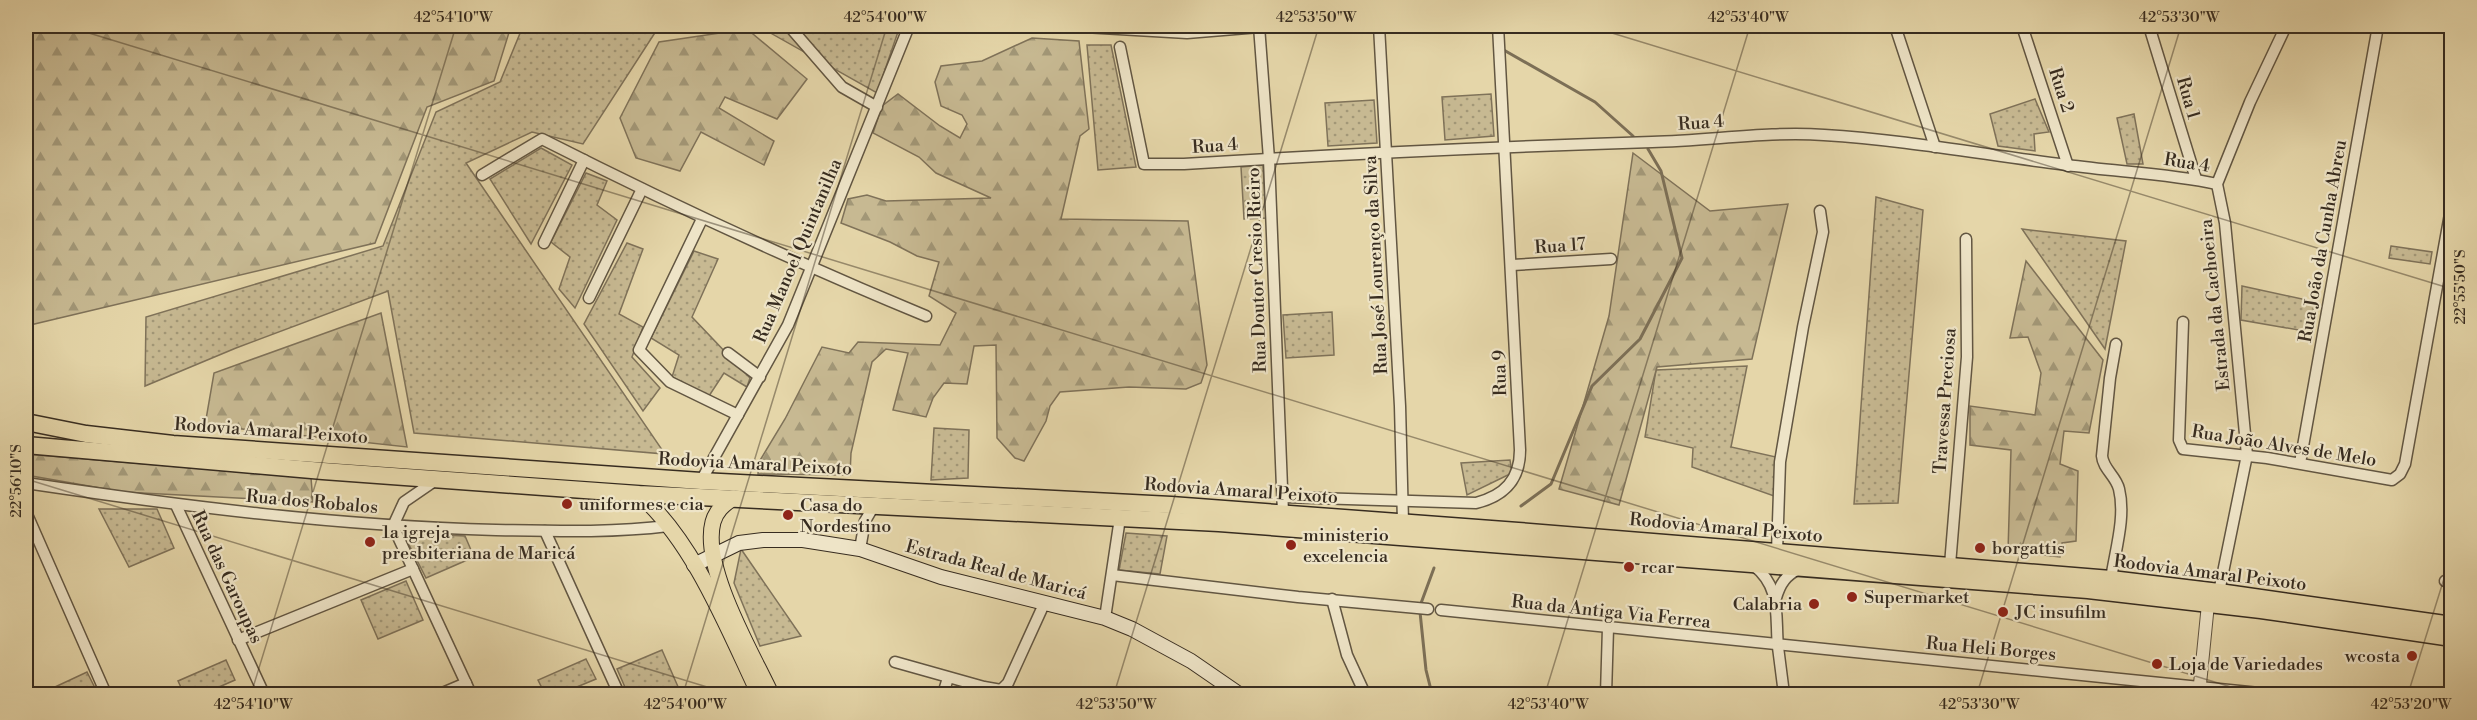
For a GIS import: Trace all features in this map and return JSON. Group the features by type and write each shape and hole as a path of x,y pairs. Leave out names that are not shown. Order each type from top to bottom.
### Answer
{"highway":[{"name":"Rodovia Amaral Peixoto","path":"26,422 86,434 173,444 701,481 1118,502 1283,505 1403,522 2111,579 2451,638"},
{"name":"Rodovia Amaral Peixoto","path":"26,445 201,461 639,494 1120,518 2214,598 2451,625"}],"main road":[{"path":"639,494 656,508 669,526 730,620 771,694"},
{"path":"733,498 720,507 713,520 713,554 730,620 759,694"},
{"name":"Estrada Real de Maricá","path":"694,566 713,554 739,543 763,540 803,540 860,549 941,577 1105,618 1191,661 1239,694"}],"street":[{"path":"789,26 842,87 877,107"},
{"name":"Rua Manoel Quintanilha","path":"701,481 788,325 909,26"},
{"path":"1066,26 1187,33 1259,26"},
{"name":"Rua Doutor Cresio Rieiro","path":"1259,26 1269,159 1283,505"},
{"name":"Rua José Lourenço da Silva","path":"1379,26 1403,522"},
{"path":"1498,26 1509,26"},
{"name":"Rua 9","path":"1283,505 1476,503 1486,501 1500,493 1516,475 1520,450 1498,26"},
{"path":"1895,26 1935,147"},
{"name":"Rua 2","path":"2022,26 2068,165"},
{"name":"Rua 1","path":"2149,26 2196,179"},
{"path":"2217,184 2250,102 2286,26"},
{"name":"Rua João da Cunha Abreu","path":"2300,463 2378,26"},
{"path":"2444,26 2451,29"},
{"name":"Rua 4","path":"1120,47 1144,164 1184,164 1504,147 1671,142 1781,134 1824,135 1935,147 2196,179 2217,184"},
{"path":"482,175 542,139 702,219 926,316"},
{"path":"544,243 584,160"},
{"name":"Estrada da Cachoeira","path":"2214,598 2247,455 2225,223 2217,184"},
{"path":"589,298 642,189"},
{"name":"Rua João Alves de Melo","path":"2183,322 2179,436 2180,445 2183,448 2300,463 2392,480 2400,474 2405,464 2451,203"},
{"path":"1777,552 1780,462 1803,327 1823,232 1820,211"},
{"path":"702,219 639,350 670,381 738,415"},
{"name":"Travessa Preciosa","path":"1950,565 1967,357 1966,239"},
{"name":"Rua 17","path":"1512,265 1611,259"},
{"path":"2111,579 2121,500 2116,482 2102,462 2102,456 2116,344"},
{"path":"728,353 760,377"},
{"path":"438,478 404,502 393,526 471,694"},
{"name":"Rua dos Robalos","path":"26,483 176,506 393,526 545,531 648,529 669,526"},
{"path":"860,549 867,504"},
{"name":"Rua das Garoupas","path":"176,506 264,694"},
{"path":"26,512 106,694"},
{"path":"1105,618 1120,518"},
{"path":"545,531 618,694"},
{"path":"1753,565 1767,578 1776,598"},
{"path":"1784,694 1778,646 1776,598 1786,578 1803,568"},
{"path":"238,640 413,569"},
{"path":"1112,575 1428,609"},
{"path":"2200,691 2214,598"},
{"path":"1332,599 1347,656 1365,694"},
{"path":"895,662 993,690 1005,688 1044,604"},
{"name":"Rua da Antiga Via Ferrea","path":"1441,610 1778,646"},
{"path":"1606,694 1608,628"},
{"name":"Rua Heli Borges","path":"1778,646 2200,691 2269,694"},
{"path":"943,694 948,678"},
{"path":"440,694 466,683"}],"green space":[{"path":"26,26 511,26 494,81 427,107 375,243 26,326"},
{"path":"523,26 684,26 658,28 583,144 532,132 466,163 665,454 414,433 388,291 236,348 145,386 146,317 383,246 436,112 500,82"},
{"path":"758,26 900,26 877,93"},
{"path":"747,29 807,79 777,119 725,97 719,108 774,141 764,165 701,132 680,171 636,158 620,118 659,42"},
{"path":"1032,38 1079,41 1089,129 1080,136 1061,219 1188,221 1207,365 1201,383 1186,389 1129,387 1060,392 1050,406 1046,421 1024,461 1015,458 997,438 996,345 974,346 967,384 944,383 933,398 926,417 893,410 908,353 886,349 872,362 851,453 850,475 758,474 759,462 785,419 822,347 849,353 858,342 940,345 956,313 929,296 939,262 917,256 890,242 841,223 848,199 867,195 886,201 991,198 936,173 919,157 873,133 882,106 898,94 960,138 967,124 962,115 941,106 935,82 941,66 982,61"},
{"path":"1087,45 1111,45 1136,167 1098,170"},
{"path":"1491,94 1494,136 1445,140 1442,97"},
{"path":"2035,99 2049,132 2034,134 2035,151 1998,146 1990,114"},
{"path":"1374,100 1377,143 1328,146 1325,103"},
{"path":"2134,114 2143,164 2127,164 2117,118"},
{"path":"541,148 572,165 531,244 490,179"},
{"path":"1633,153 1710,211 1788,204 1752,359 1657,367 1619,505 1559,489 1609,316"},
{"path":"1263,165 1266,218 1244,219 1241,167"},
{"path":"586,173 607,181 597,205 617,220 575,308 559,289 570,257 551,242"},
{"path":"1876,197 1923,210 1898,503 1854,504"},
{"path":"2022,229 2126,241 2105,349"},
{"path":"627,243 643,249 619,314 643,327 632,357 660,388 643,411 584,324"},
{"path":"2391,246 2432,252 2430,264 2389,258"},
{"path":"694,251 718,259 692,317 750,378 747,387 724,373 709,396 672,377 679,355 651,338"},
{"path":"2026,261 2103,360 2089,433 2064,431 2060,464 2078,471 2076,541 2062,543 2060,557 2008,551 2011,450 1970,445 1970,406 2035,415 2041,373 2028,337 2010,338"},
{"path":"2242,286 2316,302 2310,332 2241,320"},
{"path":"1332,312 1334,355 1286,358 1283,315"},
{"path":"381,313 407,447 205,425 214,373"},
{"path":"1747,366 1731,447 1776,457 1774,496 1692,467 1693,448 1645,437 1656,370"},
{"path":"934,428 969,430 968,478 931,480"},
{"path":"26,454 311,478 313,502 123,492 26,475"},
{"path":"1510,460 1512,473 1467,495 1461,463"},
{"path":"99,509 157,509 174,548 129,567"},
{"path":"403,533 465,536 474,557 426,578"},
{"path":"1126,533 1167,536 1160,574 1119,570"},
{"path":"741,549 801,636 760,646 734,583"},
{"path":"406,581 423,620 378,639 361,600"},
{"path":"662,650 679,689 666,694 628,694 617,669"},
{"path":"586,659 596,679 560,694 545,694 538,680"},
{"path":"226,660 235,680 203,694 184,694 178,681"},
{"path":"87,672 97,692 40,694"}],"waterway":[{"path":"1502,49 1595,102 1633,136"},
{"path":"1521,506 1551,484 1592,386 1640,339 1682,258 1661,171 1648,149"},
{"path":"1420,606 1434,568"},
{"path":"1420,612 1426,670 1432,694"}],"place":[{"name":"uniformes e cia","path":"567,504"},
{"name":"Casa do Nordestino","path":"788,515"},
{"name":"1a igreja presbiteriana de Maricá","path":"370,542"},
{"name":"ministerio excelencia","path":"1291,545"},
{"name":"borgattis","path":"1980,548"},
{"name":"rcar","path":"1629,567"},
{"name":"Supermarket","path":"1852,597"},
{"name":"Calabria","path":"1814,604"},
{"name":"JC insufilm","path":"2003,612"},
{"name":"wcosta","path":"2412,656"},
{"name":"Loja de Variedades","path":"2157,664"}]}
